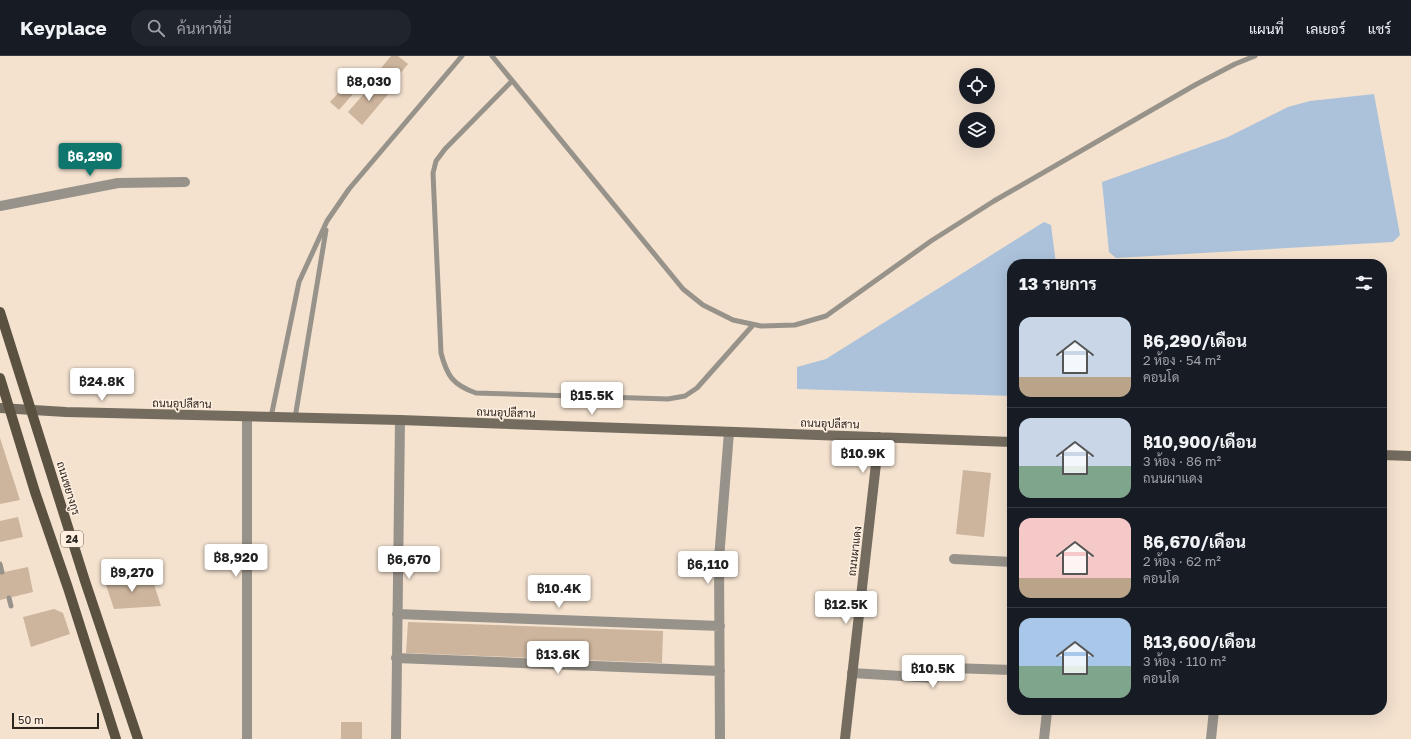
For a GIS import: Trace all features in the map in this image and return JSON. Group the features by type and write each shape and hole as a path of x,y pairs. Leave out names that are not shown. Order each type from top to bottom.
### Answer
{"main road":[{"name":"ถนนชยางกูร","path":"0,312 85,581 138,739"},
{"name":"24","path":"0,378 5,409 68,588 116,739"},
{"name":"ถนนอุปลีสาน","path":"5,409 247,417 400,420 1007,442"},
{"name":"ถนนผาแดง","path":"845,739 879,437"},
{"path":"1387,455 1411,456"},
{"path":"68,588 85,581"}],"street":[{"path":"0,206 118,183 184,182"},
{"path":"247,417 247,739"},
{"path":"396,739 400,420"},
{"path":"720,739 719,559 729,432"},
{"path":"954,559 1007,562"},
{"path":"397,614 720,626"},
{"path":"396,658 720,671"},
{"path":"852,673 934,678 951,668 1007,670"},
{"path":"1044,739 1047,715"},
{"path":"1211,739 1213,715"}],"lane":[{"path":"271,417 299,282 327,221 349,189 462,56"},
{"path":"492,56 683,289 703,305 727,317 761,326 795,325 826,316 931,241 994,201 1195,85 1235,64 1256,56"},
{"path":"512,81 445,149 436,161 433,173 441,352 445,366 452,380 462,388 476,393 668,399 685,396 697,388 753,324"},
{"path":"295,418 327,221"},
{"path":"0,564 2,572"},
{"path":"9,598 11,606"}],"water":[{"path":"1374,94 1400,235 1393,242 1116,258 1109,252 1102,182 1228,137 1288,107 1310,101"},
{"path":"1044,222 1051,225 1055,259 1007,259 1007,396 797,389 797,367 826,359"}],"building":[{"path":"391,56 398,56 408,64 391,85 377,73"},
{"path":"358,72 366,79 339,110 330,102"},
{"path":"376,80 390,92 362,125 348,112"},
{"path":"0,438 20,500 0,504"},
{"path":"963,470 991,473 984,537 956,534"},
{"path":"18,517 23,537 0,542 0,521"},
{"path":"28,567 33,592 0,600 0,573"},
{"path":"152,578 161,606 114,609 104,579"},
{"path":"54,609 63,613 70,634 31,647 23,617"},
{"path":"408,622 663,631 662,663 406,653"},
{"path":"341,722 362,722 362,739 341,739"}]}
